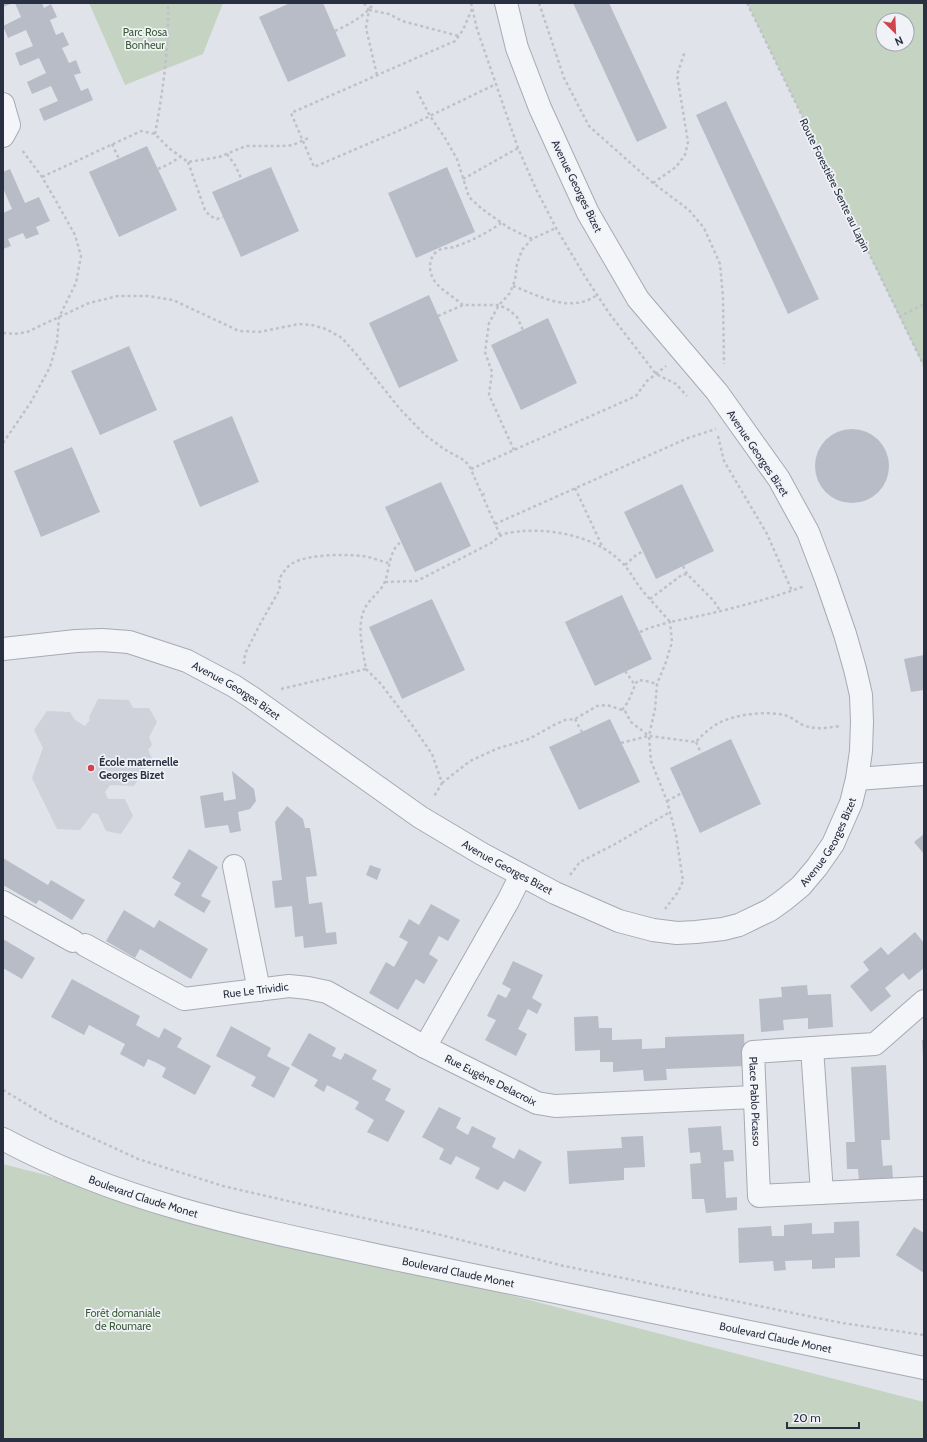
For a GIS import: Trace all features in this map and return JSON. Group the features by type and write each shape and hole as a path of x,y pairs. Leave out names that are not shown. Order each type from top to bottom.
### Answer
{"street":[{"name":"Avenue Georges Bizet","path":"3,649 76,641 102,640 129,642 187,661 243,692 420,817 482,854 555,894 620,921 653,930 677,933 723,930 754,918 784,900 801,886 813,872 833,844 851,804 857,779 861,751 862,722 860,695 855,669 845,634 826,579 808,532 779,479 724,402 638,300 588,213 540,108 522,62 506,3"},
{"path":"3,104 9,125 4,134"},
{"path":"857,779 924,774"},
{"path":"234,866 259,990"},
{"path":"425,1047 508,901 521,875"},
{"name":"Rue Le Trividic","path":"3,902 184,999 289,986 308,988 327,992 425,1047"},
{"path":"924,1001 875,1044 812,1048 822,1193 924,1188"},
{"name":"Rue Eugène Delacroix","path":"425,1047 537,1103 555,1106 754,1097"},
{"name":"Place Pablo Picasso","path":"812,1048 753,1052 759,1196 822,1193"},
{"name":"Boulevard Claude Monet","path":"3,1139 55,1165 123,1192 187,1211 254,1228 460,1273 924,1368"}],"path":[{"path":"155,134 163,93 168,3"},
{"path":"364,3 369,10 389,14 402,21 459,36"},
{"path":"335,31 349,24 369,10 374,3"},
{"path":"539,3 564,78 588,126 653,183 689,210 704,228 720,264 723,297 724,402"},
{"name":"Route Forestière Sente au Lapin","path":"747,3 924,366"},
{"path":"472,8 463,30 456,41 291,113 314,167 430,116 496,84"},
{"path":"369,10 366,28 377,76"},
{"path":"653,183 676,167 685,156 688,142 677,76 685,51"},
{"path":"418,91 430,116 457,159 469,197 501,223 532,239"},
{"path":"42,177 141,131 155,134 170,149 188,162 205,210 210,216 217,219 223,217"},
{"path":"3,443 30,402 50,367 57,342 59,317 76,283 81,256 75,235 42,177 20,148 4,134"},
{"path":"188,162 219,157 246,146 293,145 308,138"},
{"path":"112,144 118,159"},
{"path":"463,179 518,148"},
{"path":"227,154 242,180"},
{"path":"158,169 180,157"},
{"path":"463,305 437,283 431,273 430,265 432,258 438,251 445,247 454,247 469,241 488,232 501,223"},
{"path":"514,450 489,395 492,372 485,352 488,323 499,305 510,293 522,250 532,239 556,228"},
{"path":"513,286 555,302 570,304 579,304 590,300 597,295"},
{"path":"3,334 27,332 89,303 118,296 148,296 173,300 239,331 259,332 299,324 312,325 326,329 342,338 400,409 425,435 469,465 500,536"},
{"path":"899,317 924,304"},
{"path":"438,316 463,305 499,305 509,310 517,317 523,330"},
{"path":"471,469 636,396 647,381 682,352"},
{"path":"495,524 688,438 738,421"},
{"path":"575,488 603,548"},
{"path":"482,495 486,493"},
{"path":"385,582 417,581 493,542 500,536 515,532 538,530 558,532 603,548 617,558 629,569 641,589 670,622 672,642 658,684 655,709 649,736 651,761 670,812 676,835 683,881 678,892 668,904 653,930"},
{"path":"401,542 396,545 389,563 385,582 365,608 361,620 361,632 366,669 381,684 432,754 442,783"},
{"path":"625,565 643,551"},
{"path":"366,669 313,681 243,692 242,674 245,654 280,590 279,579 294,562 313,557 335,555 362,556 389,563"},
{"path":"683,566 688,574 713,600 720,612"},
{"path":"650,599 683,574 688,574"},
{"path":"640,632 670,622 720,612 783,595 826,579"},
{"path":"625,672 635,684"},
{"path":"622,710 628,702 638,680 658,684"},
{"path":"420,817 442,783 470,761 496,749 529,739 565,720 575,719 597,706 608,705 625,711 631,722 649,736"},
{"path":"696,742 718,723 735,717 755,714 773,713 788,716 802,725 815,729 862,722"},
{"path":"575,719 582,732"},
{"path":"621,743 649,736 696,742"},
{"path":"696,742 701,753"},
{"path":"667,801 682,793"},
{"path":"555,894 580,862 615,844 670,812"},
{"path":"3,1090 53,1120 138,1159 223,1186 433,1233 564,1266 842,1323 924,1335"}],"shaded area":[{"name":"École maternelle Georges Bizet","path":"98,699 129,700 133,708 149,708 157,722 149,737 152,745 148,750 152,758 134,786 110,785 105,792 108,799 125,799 133,816 121,834 106,831 98,814 93,813 80,830 57,829 32,778 43,748 34,730 47,711 70,712 75,720 85,726 90,720 89,717"}],"green space":[{"name":"Parc Rosa Bonheur","path":"89,3 223,3 203,54 125,85"},
{"path":"747,3 924,3 924,367"},
{"name":"Forêt domaniale de Roumare","path":"3,1164 924,1402 924,1439 3,1439"}],"building":[{"path":"3,3 13,3 3,7"},
{"path":"15,3 42,3 44,8 51,4 57,17 50,20 56,35 63,32 69,45 62,48 69,63 76,60 81,73 74,75 81,91 88,88 93,100 44,121 39,109 58,101 51,86 32,94 27,82 46,73 39,58 20,66 15,53 33,46 26,30 8,38 3,26 21,17"},
{"path":"290,3 323,3 346,56 288,82 259,17"},
{"path":"573,3 609,3 667,128 637,142"},
{"path":"726,101 819,299 788,314 696,115"},
{"path":"147,146 177,210 119,237 89,172"},
{"path":"271,167 299,231 241,257 212,192"},
{"path":"447,167 475,232 416,258 388,193"},
{"path":"10,169 25,203 39,197 50,221 36,227 39,234 26,239 23,233 8,239 11,246 3,249 3,213 12,209 3,188 3,172"},
{"path":"429,295 458,361 399,388 369,323"},
{"path":"548,318 577,383 521,410 491,345"},
{"path":"129,346 157,410 100,435 71,371"},
{"path":"232,416 259,482 200,507 173,441"},
{"path":"852,429 866,432 878,440 886,452 889,466 886,480 878,492 866,500 852,503 838,500 826,492 818,480 815,466 818,452 826,440 838,432"},
{"path":"72,447 100,512 41,537 14,471"},
{"path":"441,482 471,546 415,572 385,507"},
{"path":"682,484 714,551 656,579 624,512"},
{"path":"622,595 652,659 595,686 565,622"},
{"path":"432,599 465,670 402,699 369,627"},
{"path":"924,655 924,690 911,692 904,659"},
{"path":"610,719 640,782 579,810 549,747"},
{"path":"731,739 761,804 700,833 670,768"},
{"path":"232,771 254,789 256,801 250,809 238,812 241,831 230,833 228,825 205,828 200,796 223,792 224,801 236,799"},
{"path":"287,806 303,819 305,828 310,828 317,876 306,877 309,904 322,902 326,933 336,932 337,944 304,948 303,936 295,937 292,906 275,908 272,881 282,880 275,822"},
{"path":"924,834 924,854 914,842"},
{"path":"189,849 218,867 201,896 211,901 204,913 174,895 181,883 172,878"},
{"path":"3,858 48,885 51,880 85,900 72,920 39,900 36,904 3,885"},
{"path":"370,865 381,869 377,880 366,875"},
{"path":"431,904 460,920 448,941 439,936 429,954 438,960 424,984 416,979 398,1010 369,993 386,962 394,967 408,942 399,937 409,919 419,925"},
{"path":"124,910 154,928 159,920 208,949 191,979 140,949 135,958 106,941"},
{"path":"915,932 924,943 924,968 909,980 903,973 885,988 891,996 871,1012 850,986 869,970 863,962 881,947 888,955"},
{"path":"3,939 35,958 22,979 3,968"},
{"path":"513,961 543,975 532,998 542,1004 537,1014 528,1009 518,1029 527,1034 516,1056 485,1040 496,1020 487,1016 498,994 506,998 511,989 502,984"},
{"path":"72,979 140,1016 136,1025 159,1038 164,1028 182,1038 177,1047 211,1066 195,1095 162,1077 166,1068 157,1063 148,1059 144,1067 120,1054 125,1044 89,1025 84,1035 51,1017"},
{"path":"807,985 808,995 831,994 833,1027 808,1029 808,1018 783,1020 784,1030 761,1032 759,999 782,997 781,987"},
{"path":"598,1016 599,1028 612,1028 612,1040 642,1039 642,1049 665,1048 665,1037 744,1034 745,1066 666,1069 667,1080 644,1081 643,1070 613,1072 613,1062 600,1062 600,1050 575,1051 574,1017"},
{"path":"231,1026 271,1048 267,1056 290,1068 274,1098 251,1086 256,1077 216,1056"},
{"path":"309,1033 336,1048 332,1056 341,1060 345,1053 377,1070 372,1079 391,1089 385,1100 405,1111 388,1142 367,1132 374,1120 355,1109 359,1102 327,1085 324,1092 314,1086 318,1080 291,1065"},
{"path":"922,1040 924,1040 924,1058 923,1058"},
{"path":"886,1065 890,1140 881,1140 883,1166 892,1165 893,1179 859,1181 858,1169 847,1169 846,1142 855,1142 851,1067"},
{"path":"439,1107 461,1118 456,1128 468,1135 472,1126 496,1138 492,1147 514,1159 519,1149 542,1162 525,1192 504,1181 498,1190 486,1184 475,1178 480,1168 456,1156 451,1165 439,1159 444,1149 422,1137"},
{"path":"721,1126 723,1150 733,1150 734,1161 724,1162 726,1198 737,1197 737,1210 706,1213 704,1199 692,1199 690,1164 701,1163 700,1152 690,1153 688,1128"},
{"path":"643,1136 645,1167 624,1168 624,1180 569,1184 567,1151 622,1148 621,1137"},
{"path":"859,1221 860,1257 835,1258 835,1268 812,1269 812,1260 785,1261 786,1270 774,1271 773,1261 739,1263 738,1228 771,1226 772,1236 784,1236 784,1225 812,1223 812,1234 834,1233 834,1222"},
{"path":"914,1227 924,1233 924,1273 896,1255"}],"place":[{"name":"École maternelle Georges Bizet","path":"91,768"}]}
